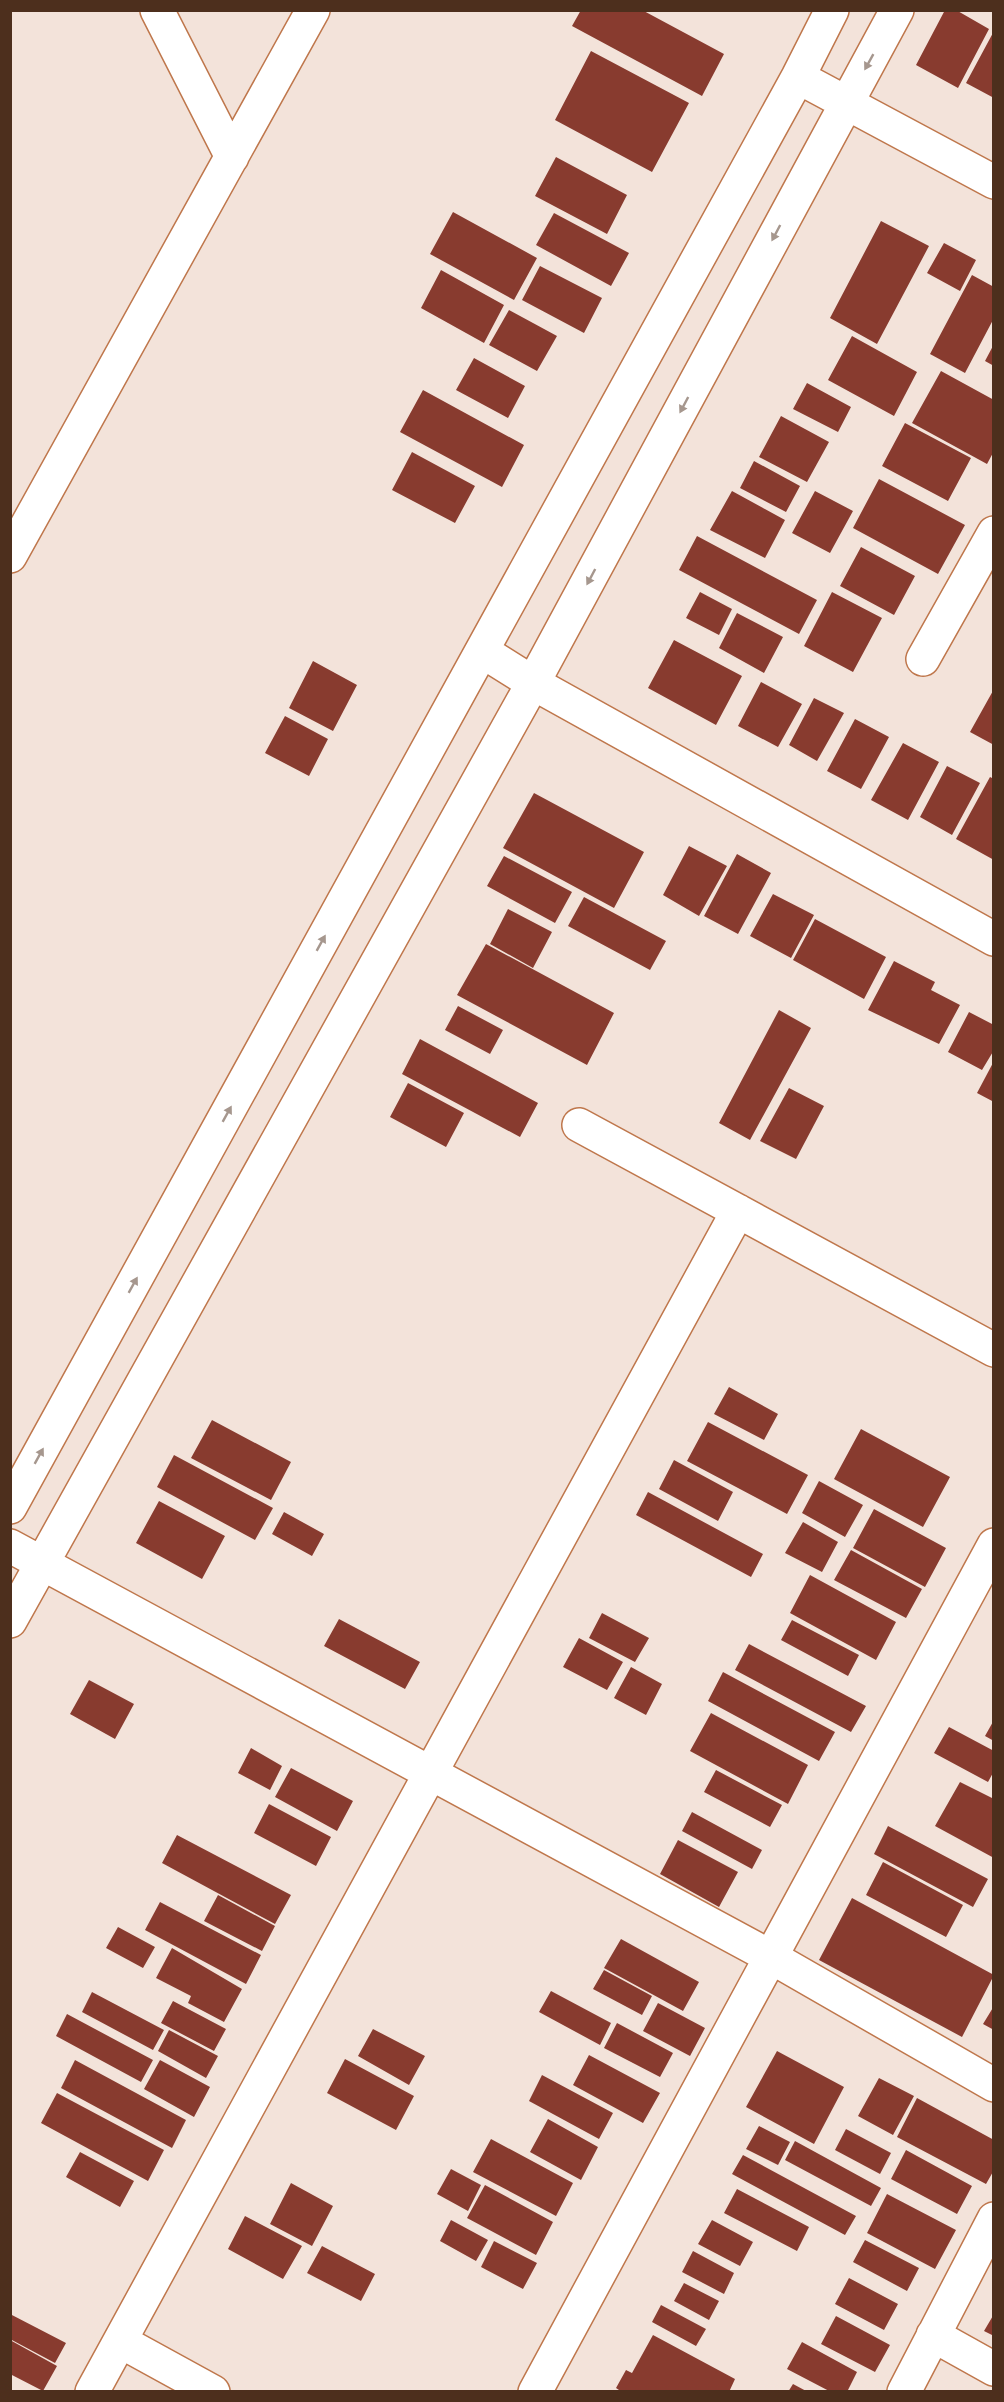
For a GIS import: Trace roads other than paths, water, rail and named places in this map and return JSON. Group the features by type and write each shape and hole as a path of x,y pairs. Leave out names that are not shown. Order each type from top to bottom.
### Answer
{"street":[{"path":"157,10 232,157"},
{"path":"14,535 232,157 313,10"},
{"path":"10,1507 798,77 832,10"},
{"path":"10,1621 533,683 897,10"},
{"path":"798,77 993,183"},
{"path":"923,659 983,575 993,533"},
{"path":"482,651 533,683 993,939"},
{"path":"579,1125 993,1350"},
{"path":"92,2391 738,1211"},
{"path":"535,2391 993,1545"},
{"path":"10,1546 771,1958 993,2085"},
{"path":"904,2391 993,2218"},
{"path":"933,2335 993,2369"},
{"path":"120,2341 213,2391"}]}
